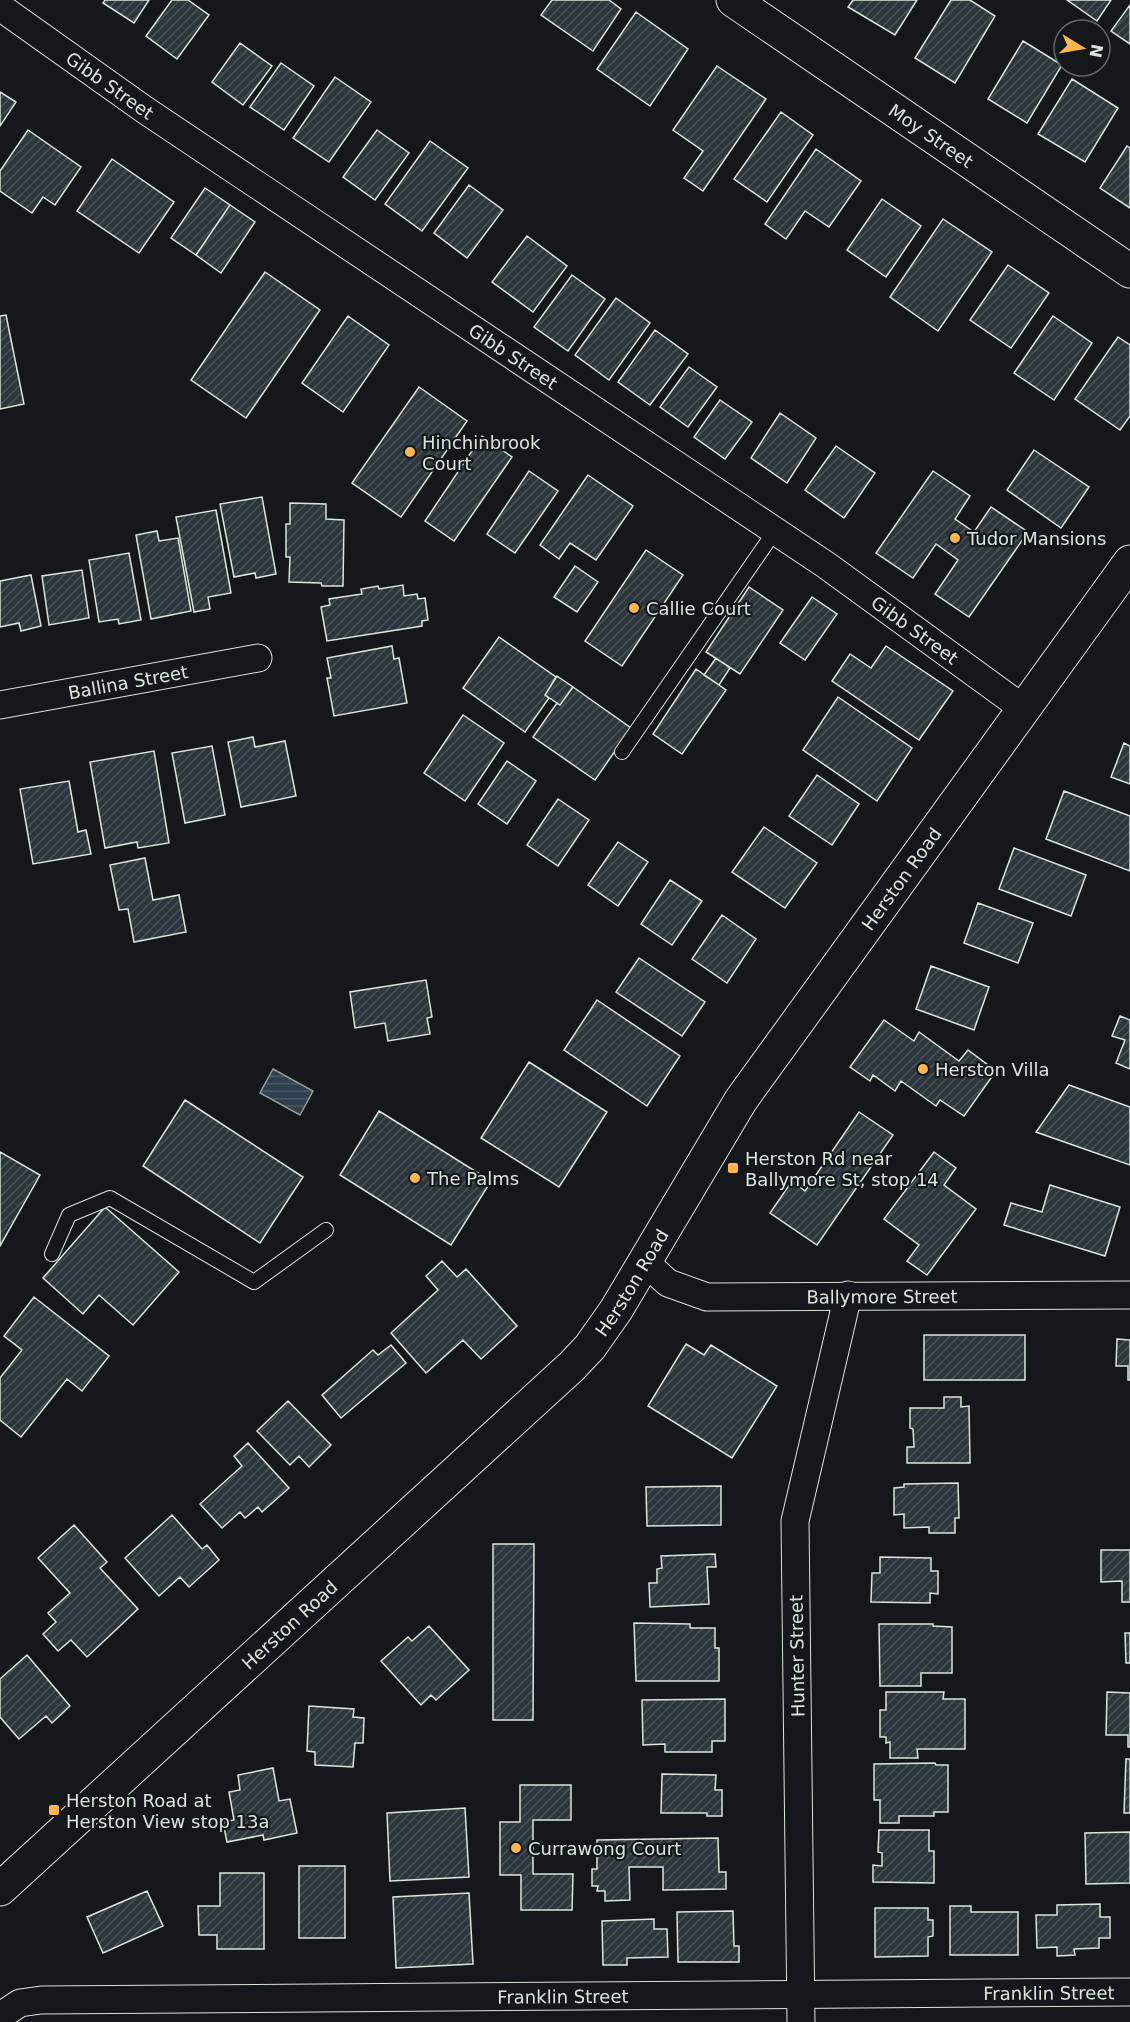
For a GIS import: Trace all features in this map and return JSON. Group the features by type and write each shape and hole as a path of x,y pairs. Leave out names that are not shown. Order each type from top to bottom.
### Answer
{"main road":[{"name":"Moy Street","path":"733,0 1130,271"},
{"name":"Herston Road","path":"0,1889 571,1367 590,1347 616,1310 741,1100 1130,562"}],"street":[{"name":"Gibb Street","path":"0,7 145,110 826,565 1024,709"},
{"name":"Ballina Street","path":"0,705 258,658"},
{"name":"Ballymore Street","path":"644,1261 668,1283 707,1297 1130,1295"},
{"name":"Hunter Street","path":"801,2022 795,1521 848,1295"},
{"name":"Franklin Street","path":"0,2016 20,2003 32,2000 1130,1992"}],"lane":[{"path":"622,752 775,531"},
{"path":"52,1254 69,1215 110,1198 254,1282 326,1230"}],"water":[{"path":"273,1069 313,1091 300,1115 260,1093"}],"building":[{"path":"105,0 149,0 134,23 103,3"},
{"path":"172,0 188,0 209,15 177,59 146,36"},
{"path":"552,0 609,0 621,9 593,51 541,15"},
{"path":"853,0 917,0 895,35 848,7"},
{"path":"951,0 970,0 995,16 955,83 915,58"},
{"path":"1067,0 1111,0 1099,18 1093,18"},
{"path":"1130,5 1130,44 1112,30"},
{"path":"636,12 688,49 650,106 597,69"},
{"path":"1023,41 1052,59 1052,78 1054,78 1027,123 988,99"},
{"path":"240,43 272,66 243,105 212,82"},
{"path":"281,63 314,86 284,130 250,107"},
{"path":"717,66 766,99 703,191 684,178 703,151 673,130"},
{"path":"335,77 371,102 329,162 293,138"},
{"path":"1072,79 1118,108 1085,162 1038,134"},
{"path":"0,92 16,102 0,126"},
{"path":"781,112 813,135 767,202 734,179"},
{"path":"28,130 81,167 55,205 43,197 32,213 0,191 0,171"},
{"path":"377,130 409,153 375,200 343,177"},
{"path":"430,141 468,168 422,231 385,204"},
{"path":"1127,146 1130,148 1130,208 1100,188"},
{"path":"816,149 861,181 829,227 805,211 786,239 765,224"},
{"path":"112,159 174,202 139,253 77,211"},
{"path":"469,185 503,210 467,258 434,233"},
{"path":"205,188 230,205 196,255 171,238"},
{"path":"882,199 921,226 886,277 847,250"},
{"path":"230,205 255,222 221,273 196,255"},
{"path":"943,219 992,252 938,331 890,297"},
{"path":"527,236 567,266 533,312 492,282"},
{"path":"1008,265 1049,293 1011,348 970,320"},
{"path":"265,272 320,310 246,418 191,380"},
{"path":"572,275 605,299 568,351 534,327"},
{"path":"616,298 650,323 609,380 575,355"},
{"path":"6,315 24,404 0,409 0,316"},
{"path":"348,316 389,345 343,412 302,383"},
{"path":"1053,316 1092,343 1054,400 1014,373"},
{"path":"655,330 688,354 650,405 618,382"},
{"path":"1118,337 1130,345 1130,416 1120,430 1075,399"},
{"path":"689,367 717,387 688,427 660,407"},
{"name":"Hinchinbrook Court","path":"419,387 467,421 401,517 352,483"},
{"path":"720,400 752,422 725,459 694,437"},
{"path":"780,413 816,438 787,483 751,458"},
{"path":"482,436 512,457 454,541 425,521"},
{"path":"836,446 875,473 844,518 805,490"},
{"path":"1034,450 1089,487 1061,528 1007,490"},
{"path":"529,471 558,491 515,553 487,534"},
{"name":"Tudor Mansions","path":"933,471 970,496 955,519 974,532 991,507 1028,532 969,617 935,594 958,560 936,544 913,578 876,553"},
{"path":"588,475 633,506 596,560 570,543 559,559 540,545"},
{"path":"262,497 276,574 256,578 255,573 234,577 220,504"},
{"path":"290,503 326,504 326,519 344,520 343,586 289,582 290,557 286,557 286,524 290,524"},
{"path":"216,510 231,593 208,597 210,609 194,612 176,517"},
{"path":"157,531 159,541 178,538 191,611 151,619 136,535"},
{"name":"Callie Court","path":"646,550 683,575 622,666 585,641"},
{"path":"129,553 141,620 119,624 118,619 99,622 89,560"},
{"path":"575,566 598,582 577,612 554,597"},
{"path":"82,570 89,618 49,625 42,576"},
{"path":"31,575 41,626 21,631 19,623 0,627 0,581"},
{"path":"403,585 404,596 417,594 418,599 425,598 428,620 422,621 422,626 327,641 321,607 330,605 329,599 362,594 361,589"},
{"path":"749,587 783,610 740,674 706,652"},
{"path":"812,597 837,614 805,660 780,643"},
{"path":"499,637 556,677 545,695 549,698 525,732 463,688"},
{"path":"392,646 394,659 399,658 407,703 334,716 327,678 331,678 327,658"},
{"path":"886,646 953,691 919,740 832,681 850,654 871,668"},
{"path":"716,658 730,668 719,685 704,675"},
{"path":"696,669 726,690 682,754 653,734"},
{"path":"557,676 573,687 560,705 545,695"},
{"path":"573,687 631,728 595,780 533,737 557,703 560,705"},
{"path":"838,697 912,748 877,801 803,750"},
{"path":"463,715 504,743 465,801 424,773"},
{"path":"253,737 255,747 285,741 296,796 241,807 228,742"},
{"path":"1124,743 1130,746 1130,784 1111,777"},
{"path":"212,746 225,815 185,823 172,753"},
{"path":"154,751 169,843 138,848 137,842 105,848 90,762"},
{"path":"507,761 536,781 507,824 478,804"},
{"path":"817,775 859,804 832,845 789,816"},
{"path":"69,781 78,832 86,830 91,854 33,864 20,789"},
{"path":"1064,791 1130,816 1130,871 1046,839"},
{"path":"558,799 589,820 558,866 527,845"},
{"path":"764,827 817,863 785,908 732,872"},
{"path":"618,842 648,862 618,906 588,885"},
{"path":"1014,848 1086,875 1071,916 999,889"},
{"path":"145,858 153,900 179,895 186,932 134,942 128,909 119,910 110,865"},
{"path":"670,880 702,901 672,945 641,924"},
{"path":"978,903 1033,923 1018,963 964,943"},
{"path":"722,915 756,939 727,983 692,959"},
{"path":"639,958 705,1002 682,1036 616,992"},
{"path":"931,966 989,987 974,1030 916,1009"},
{"path":"426,980 432,1017 427,1018 430,1034 388,1041 385,1023 355,1028 350,992"},
{"path":"597,1000 680,1056 647,1106 564,1050"},
{"path":"1120,1016 1130,1020 1130,1069 1116,1063 1125,1040 1112,1036"},
{"name":"Herston Villa","path":"884,1020 914,1041 919,1032 959,1061 968,1050 996,1071 964,1116 940,1100 936,1106 901,1081 895,1091 873,1075 870,1081 850,1067"},
{"path":"529,1062 607,1112 559,1187 481,1138"},
{"path":"1069,1085 1130,1107 1130,1165 1036,1132"},
{"path":"185,1100 303,1177 260,1243 143,1166"},
{"name":"The Palms","path":"379,1111 491,1181 451,1245 340,1175"},
{"path":"859,1112 893,1135 817,1245 770,1213 792,1181 805,1191"},
{"path":"0,1152 40,1175 0,1246"},
{"path":"934,1152 956,1168 944,1185 976,1209 927,1275 907,1261 919,1245 884,1219"},
{"path":"1050,1185 1120,1207 1105,1256 1004,1225 1011,1203 1042,1212"},
{"path":"105,1207 179,1272 133,1325 99,1295 83,1314 43,1278"},
{"path":"442,1261 457,1277 466,1269 517,1326 481,1359 463,1340 426,1373 391,1333 438,1290 426,1276"},
{"path":"34,1297 109,1356 82,1391 67,1379 21,1437 0,1420 0,1378 22,1350 4,1336"},
{"path":"924,1335 1025,1335 1025,1380 924,1380"},
{"path":"1117,1339 1130,1340 1130,1380 1128,1380 1128,1366 1116,1366"},
{"path":"686,1344 704,1355 711,1345 777,1386 732,1458 648,1406"},
{"path":"391,1345 406,1363 341,1418 322,1395 373,1350 378,1355"},
{"path":"944,1397 961,1397 961,1407 969,1406 970,1463 907,1463 907,1447 914,1447 913,1429 910,1428 910,1408 944,1408"},
{"path":"288,1401 331,1445 309,1467 299,1456 290,1465 257,1431"},
{"path":"248,1443 289,1488 262,1512 258,1507 245,1518 240,1512 222,1528 200,1504 242,1466 234,1456"},
{"path":"958,1483 959,1518 955,1518 955,1533 929,1533 929,1527 904,1528 904,1514 894,1515 894,1488 904,1487 904,1484"},
{"path":"721,1486 721,1525 647,1526 646,1487"},
{"path":"172,1515 202,1549 207,1545 219,1560 189,1587 180,1577 159,1596 125,1558"},
{"path":"74,1525 107,1562 100,1568 138,1609 87,1657 71,1640 58,1651 43,1634 56,1622 48,1613 70,1593 38,1558"},
{"path":"493,1544 534,1544 533,1720 493,1720"},
{"path":"1101,1550 1130,1550 1130,1602 1122,1602 1122,1581 1101,1582"},
{"path":"715,1554 716,1567 707,1567 709,1604 650,1607 649,1583 657,1583 657,1569 662,1568 661,1556"},
{"path":"880,1557 931,1558 931,1571 938,1571 938,1594 930,1593 930,1603 871,1602 872,1573 880,1573"},
{"path":"634,1623 690,1624 690,1628 715,1628 715,1648 719,1648 719,1681 636,1681"},
{"path":"879,1624 933,1624 933,1626 952,1627 952,1673 921,1673 921,1686 880,1686"},
{"path":"429,1626 469,1670 436,1700 431,1695 421,1705 381,1661 408,1637 412,1641"},
{"path":"1125,1633 1130,1633 1130,1663 1126,1663"},
{"path":"27,1655 70,1706 52,1723 46,1716 19,1739 0,1717 0,1679"},
{"path":"886,1692 944,1692 943,1699 965,1699 965,1749 917,1749 918,1758 890,1758 890,1742 886,1743 886,1737 880,1737 880,1710 886,1710"},
{"path":"1107,1692 1130,1693 1130,1747 1128,1747 1128,1735 1106,1735"},
{"path":"725,1699 725,1741 712,1741 712,1752 665,1752 665,1744 643,1745 642,1700"},
{"path":"309,1706 354,1709 353,1717 364,1718 363,1743 355,1743 353,1767 315,1765 315,1752 307,1751"},
{"path":"1126,1759 1130,1759 1130,1813 1124,1813"},
{"path":"935,1763 936,1765 948,1765 948,1812 934,1812 934,1816 899,1816 899,1823 880,1823 880,1800 874,1800 874,1764"},
{"path":"273,1768 279,1801 290,1799 297,1833 264,1840 263,1835 227,1842 223,1822 234,1820 229,1792 240,1790 238,1775"},
{"path":"662,1774 716,1775 715,1790 722,1790 722,1816 707,1816 707,1813 661,1813"},
{"name":"Currawong Court","path":"520,1785 571,1785 571,1820 533,1820 533,1874 573,1874 572,1910 521,1910 521,1875 500,1875 500,1822 520,1822"},
{"path":"465,1808 469,1877 390,1881 387,1813"},
{"path":"879,1830 929,1830 929,1851 934,1851 934,1883 873,1882 873,1865 882,1866 882,1853 878,1852"},
{"path":"1130,1832 1130,1883 1086,1884 1085,1833"},
{"path":"718,1838 719,1872 726,1872 726,1889 663,1890 663,1867 629,1867 630,1900 605,1901 605,1891 597,1891 598,1886 592,1886 592,1869 597,1869 597,1840"},
{"path":"299,1866 345,1866 345,1938 299,1938"},
{"path":"220,1873 264,1873 264,1949 217,1949 217,1935 199,1935 198,1906 220,1906"},
{"path":"147,1891 163,1926 103,1953 87,1917"},
{"path":"469,1893 473,1964 396,1968 393,1897"},
{"path":"1100,1904 1100,1917 1110,1917 1110,1938 1099,1938 1099,1948 1074,1949 1075,1955 1057,1956 1057,1947 1037,1948 1036,1915 1057,1915 1057,1905"},
{"path":"950,1906 971,1906 971,1912 1018,1912 1018,1955 950,1955"},
{"path":"875,1908 928,1908 928,1920 933,1920 933,1936 928,1937 928,1956 875,1957"},
{"path":"733,1911 734,1946 739,1946 739,1962 678,1962 677,1912"},
{"path":"654,1919 654,1929 667,1929 668,1957 627,1958 627,1965 603,1965 602,1921"}],"place":[{"name":"Hinchinbrook Court","path":"410,452"},
{"name":"Tudor Mansions","path":"955,538"},
{"name":"Callie Court","path":"634,608"},
{"name":"Herston Villa","path":"923,1069"},
{"name":"Herston Rd near Ballymore St, stop 14","path":"733,1168"},
{"name":"The Palms","path":"415,1178"},
{"name":"Herston Road at Herston View stop 13a","path":"54,1810"},
{"name":"Currawong Court","path":"516,1848"}]}
